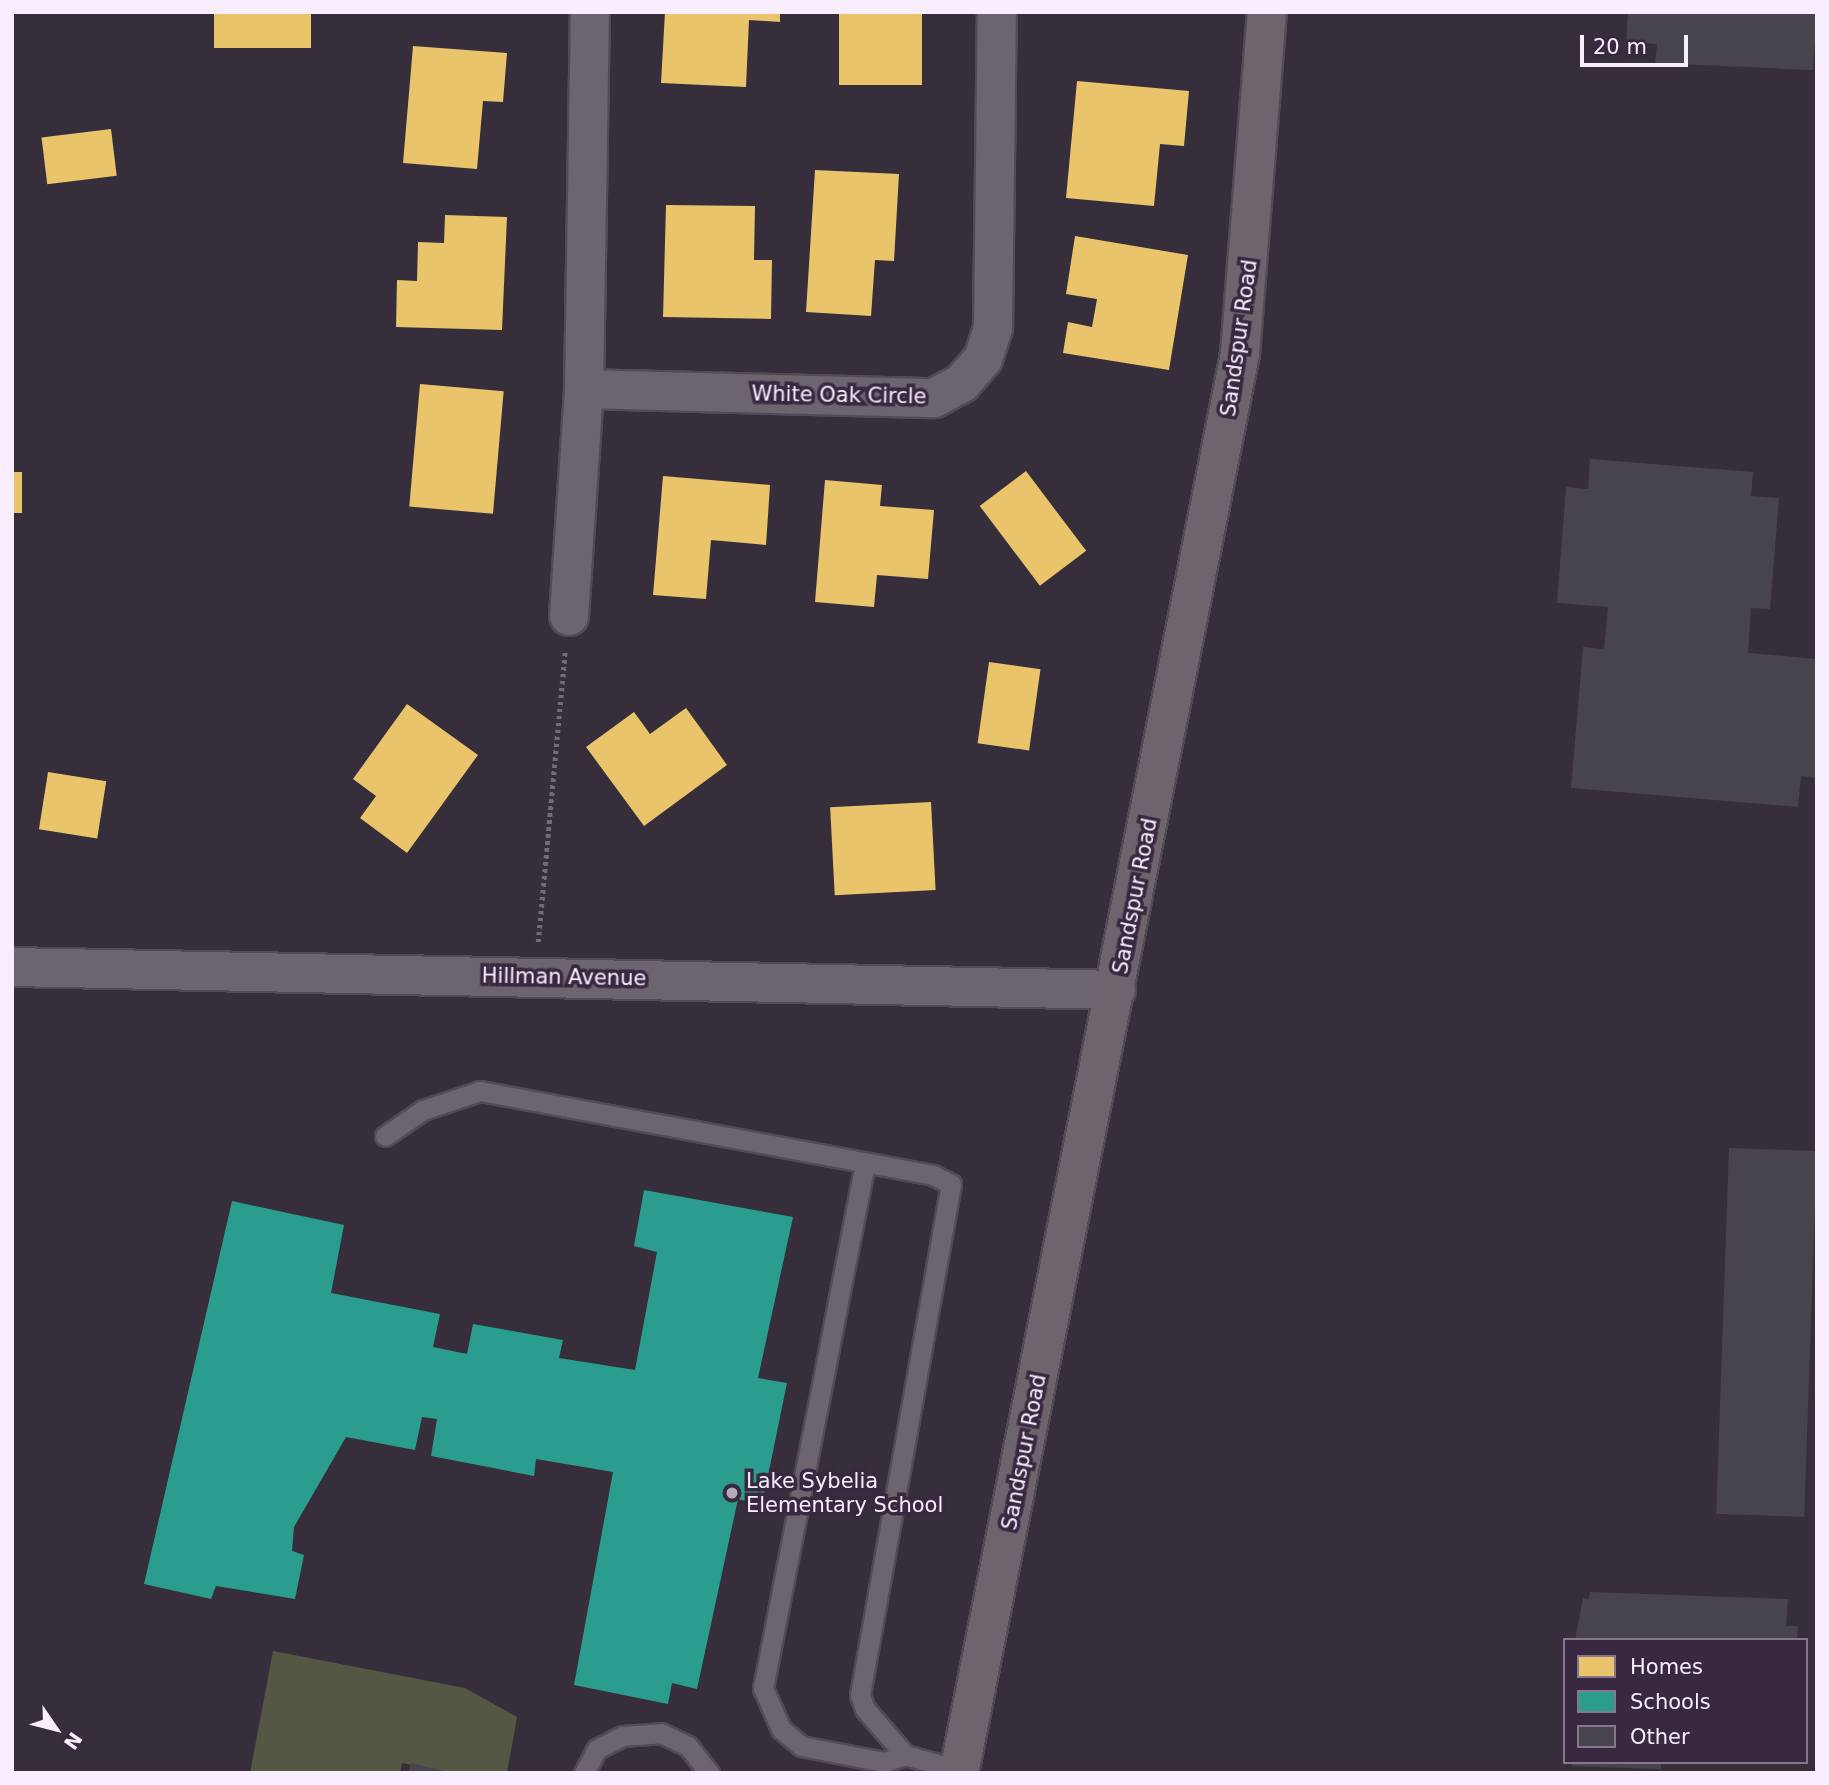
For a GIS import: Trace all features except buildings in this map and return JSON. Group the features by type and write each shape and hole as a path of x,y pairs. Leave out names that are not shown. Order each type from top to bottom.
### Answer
{"street":[{"path":"569,616 584,389 590,12"},
{"name":"White Oak Circle","path":"584,389 934,398 962,383 983,359 993,328 998,12"},
{"name":"Sandspur Road","path":"959,1771 1240,354 1267,12"},
{"name":"Hillman Avenue","path":"12,967 1116,990"}],"lane":[{"path":"384,1136 423,1110 480,1091 942,1178 953,1194 860,1695 865,1709 905,1755 959,1771"},
{"path":"865,1163 764,1688 781,1729 801,1746 884,1762 905,1755"},
{"path":"584,1773 597,1749 622,1737 661,1733 688,1746 709,1773"}],"path":[{"path":"545,977 537,957 569,616"}],"green space":[{"path":"273,1651 465,1688 517,1717 507,1773 452,1773 402,1763 400,1773 250,1773"}],"place":[{"name":"Lake Sybelia Elementary School","path":"732,1493"}]}
